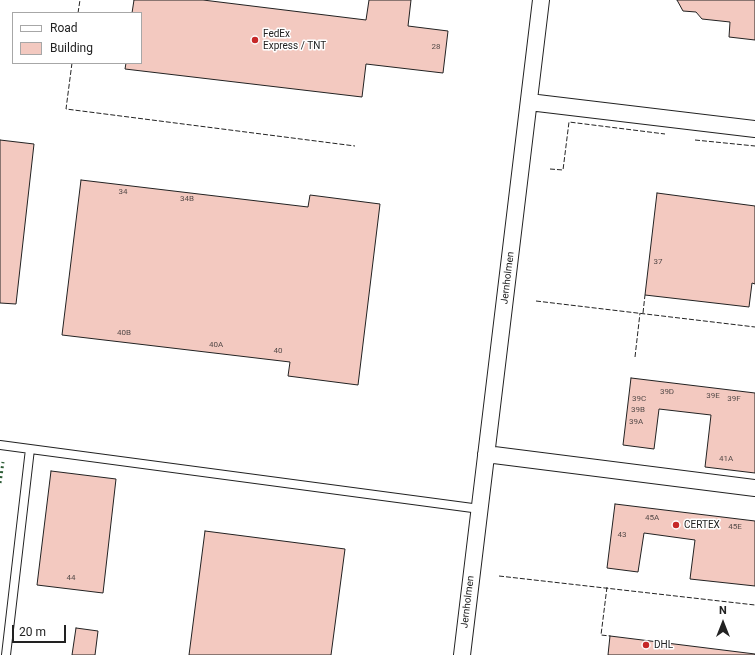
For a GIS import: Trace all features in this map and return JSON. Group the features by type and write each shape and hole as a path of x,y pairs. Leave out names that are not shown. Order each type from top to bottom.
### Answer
{"street":[{"name":"Jernholmen","path":"462,655 541,0"},
{"path":"529,102 755,129"},
{"path":"486,454 755,488"}],"lane":[{"path":"0,445 480,508"},
{"path":"4,654 30,449"}],"building":[{"path":"134,0 203,0 366,20 369,0 411,0 408,26 448,31 443,73 366,64 362,97 125,69 126,64 142,64 142,12 132,12"},
{"path":"677,0 755,0 755,40 729,37 730,22 702,19 696,12 683,11"},
{"path":"0,140 34,144 16,304 0,303"},
{"path":"81,180 308,207 310,195 380,204 358,385 288,376 290,362 62,335"},
{"path":"657,193 755,206 755,284 752,283 749,307 645,295"},
{"path":"631,378 755,393 755,473 705,467 711,415 659,409 654,449 623,445"},
{"path":"51,471 116,479 103,593 37,585"},
{"path":"615,504 755,521 755,586 690,579 695,540 644,533 638,572 607,568"},
{"path":"205,531 345,549 331,655 189,655"},
{"path":"76,628 98,631 95,655 72,655"},
{"name":"DHL","path":"610,636 755,654 755,655 608,655"}],"hedge":[{"path":"0,483 3,462"}],"fence":[{"path":"78,12 80,0"},
{"path":"72,64 66,109 355,146"},
{"path":"550,169 563,170 569,122 665,134"},
{"path":"695,140 755,146"},
{"path":"643,313 645,295"},
{"path":"536,301 755,327"},
{"path":"635,357 640,313"},
{"path":"499,576 755,605"},
{"path":"607,587 601,635 610,636"}],"place":[{"name":"FedEx Express / TNT","path":"255,40"},
{"name":"CERTEX","path":"676,525"},
{"name":"DHL","path":"646,645"}]}
